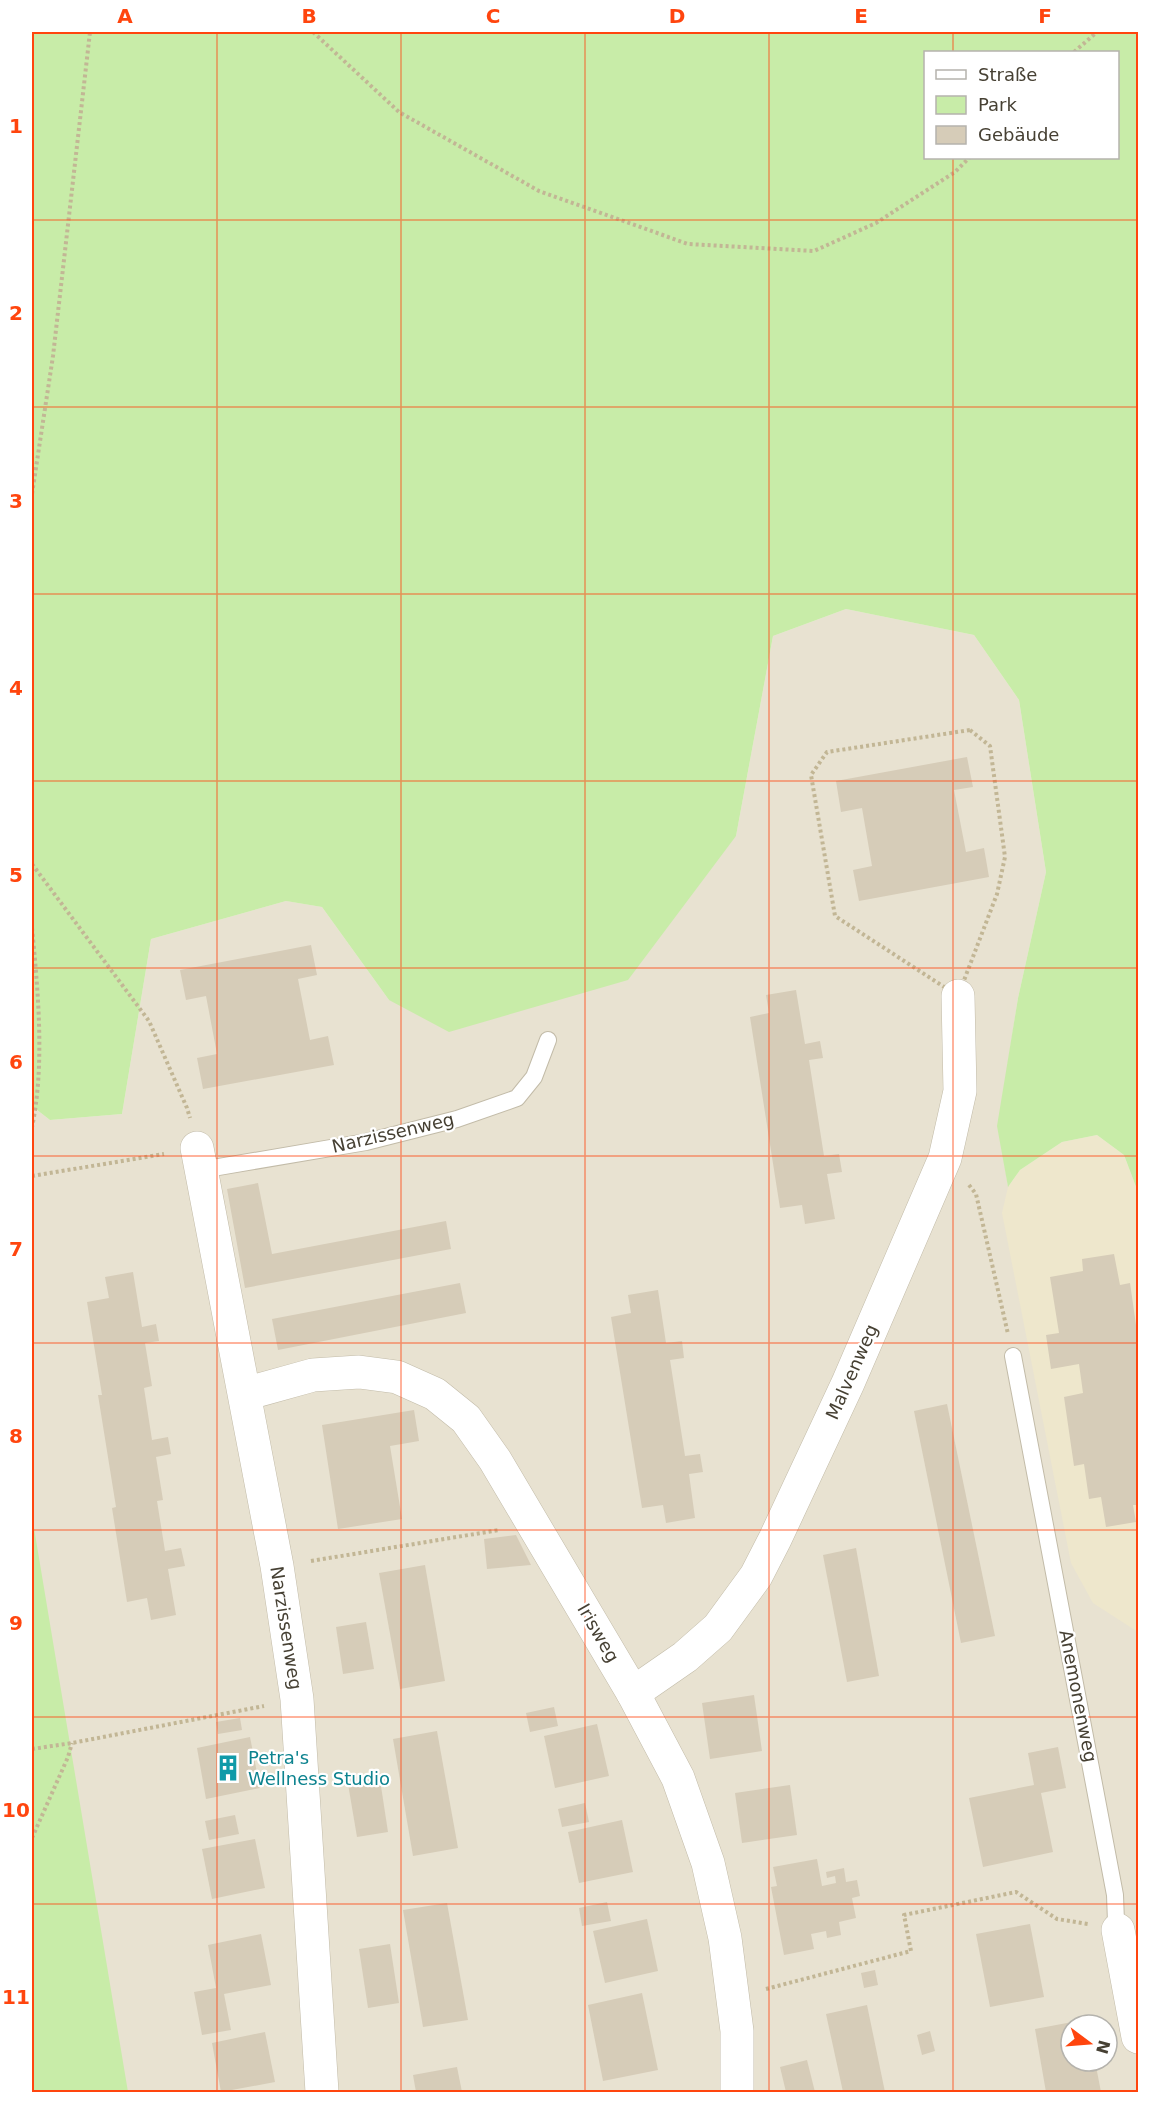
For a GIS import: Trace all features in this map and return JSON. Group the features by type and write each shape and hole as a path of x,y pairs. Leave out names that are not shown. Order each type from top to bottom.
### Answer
{"street":[{"name":"Malvenweg","path":"633,1693 685,1658 718,1628 756,1576 775,1539 852,1372 945,1158 960,1091 958,996"},
{"name":"Narzissenweg","path":"199,1159 277,1566 297,1699 322,2092"},
{"name":"Irisweg","path":"245,1394 313,1375 359,1372 398,1377 435,1394 466,1419 495,1460 633,1693 678,1778 708,1863 725,1938 737,2031 737,2092"},
{"name":"Anemonenweg","path":"1118,1930 1138,2037"}],"lane":[{"name":"Narzissenweg","path":"199,1159 366,1142 457,1119 517,1098 534,1077 548,1040"},
{"name":"Anemonenweg","path":"1014,1356 1115,1895 1118,1930"}],"path":[{"path":"32,494 53,356 90,32"},
{"path":"313,32 399,112 449,141 539,191 688,243 814,250 876,223 955,172 968,159"},
{"path":"1075,51 1097,32"},
{"path":"970,730 990,746 1005,857 997,894 958,996 835,916 811,775 827,752 970,730"},
{"path":"32,864 149,1021 187,1108 199,1159 32,1176"},
{"path":"32,928 38,1048 36,1106 32,1127"},
{"path":"945,1158 959,1170 976,1194 1014,1356"},
{"path":"277,1566 534,1524"},
{"path":"32,1749 297,1699"},
{"path":"32,1838 72,1743"},
{"path":"732,1998 911,1951 904,1915 1016,1892 1057,1919 1118,1930"}],"shaded area":[{"path":"846,609 974,635 1019,700 1046,872 1018,998 998,1126 1008,1186 1138,1192 1138,2092 32,2092 32,1106 50,1120 122,1114 151,939 286,901 322,907 389,1000 736,836 773,636"},
{"path":"1097,1135 1124,1155 1138,1192 1138,1632 1093,1603 1071,1563 1002,1213 1008,1187 1020,1170 1062,1142"}],"green space":[{"path":"32,32 1138,32 1138,1192 1124,1155 1097,1135 1062,1142 1020,1170 1008,1187 997,1126 1018,998 1046,872 1019,700 974,635 846,609 773,636 736,836 628,980 449,1032 389,1000 322,907 286,901 151,939 122,1114 50,1120 32,1106"},
{"path":"32,1516 128,2092 32,2092"}],"building":[{"path":"967,757 973,787 954,790 966,852 984,848 989,877 859,901 853,870 872,866 862,808 841,812 836,781"},
{"path":"311,945 317,975 298,979 310,1040 328,1036 334,1065 203,1089 197,1058 217,1054 206,996 186,1000 180,970"},
{"path":"796,990 805,1044 820,1041 823,1058 809,1060 824,1156 839,1154 842,1172 827,1174 835,1219 805,1224 802,1205 780,1208 750,1017 769,1013 766,995"},
{"path":"258,1183 272,1254 446,1221 451,1249 245,1288 227,1189"},
{"path":"1114,1254 1120,1285 1130,1283 1138,1339 1138,1505 1133,1505 1136,1522 1106,1527 1101,1497 1089,1499 1084,1464 1074,1466 1064,1397 1083,1393 1079,1364 1051,1369 1046,1335 1059,1333 1050,1277 1083,1271 1082,1259"},
{"path":"133,1272 142,1327 156,1324 159,1341 145,1343 152,1386 144,1388 152,1440 168,1437 171,1454 156,1457 163,1500 157,1501 165,1551 181,1548 185,1566 168,1569 176,1615 151,1620 147,1598 127,1602 112,1508 116,1507 98,1395 102,1395 87,1302 109,1298 105,1277"},
{"path":"460,1283 466,1313 278,1350 272,1319"},
{"path":"658,1290 666,1343 682,1341 684,1358 670,1360 685,1456 700,1454 703,1472 689,1474 695,1518 666,1523 663,1505 642,1508 611,1317 631,1313 628,1295"},
{"path":"947,1404 995,1636 961,1643 914,1411"},
{"path":"414,1410 419,1441 390,1446 402,1519 338,1529 322,1425"},
{"path":"516,1535 531,1565 487,1569 484,1539"},
{"path":"856,1548 879,1676 847,1682 823,1555"},
{"path":"425,1565 445,1681 400,1689 379,1573"},
{"path":"366,1622 374,1669 343,1674 336,1627"},
{"path":"754,1695 762,1751 710,1759 702,1703"},
{"path":"554,1707 558,1726 530,1732 526,1713"},
{"path":"240,1718 242,1730 218,1734 216,1722"},
{"path":"597,1724 609,1776 555,1788 544,1736"},
{"path":"437,1731 458,1848 413,1856 393,1739"},
{"name":"Petra's Wellness Studio","path":"250,1737 260,1788 206,1799 197,1748"},
{"path":"1058,1747 1066,1788 1041,1793 1053,1852 983,1867 969,1798 1034,1785 1028,1753"},
{"path":"379,1773 388,1832 357,1837 347,1778"},
{"path":"790,1785 797,1835 742,1843 735,1793"},
{"path":"585,1803 589,1822 562,1827 558,1809"},
{"path":"235,1815 239,1834 209,1840 205,1821"},
{"path":"622,1820 633,1872 579,1883 568,1832"},
{"path":"255,1839 265,1888 212,1899 202,1849"},
{"path":"817,1859 822,1886 836,1883 835,1876 827,1878 826,1872 844,1868 846,1882 857,1880 860,1896 852,1898 856,1918 839,1922 841,1935 827,1938 826,1931 811,1934 814,1949 784,1955 771,1887 777,1886 773,1867"},
{"path":"607,1902 611,1921 582,1926 579,1908"},
{"path":"447,1903 468,2020 423,2027 403,1910"},
{"path":"647,1919 658,1971 605,1983 593,1931"},
{"path":"1030,1924 1044,1997 990,2007 976,1934"},
{"path":"261,1934 271,1985 224,1994 231,2030 202,2035 194,1992 216,1988 208,1945"},
{"path":"390,1944 399,2003 368,2008 359,1949"},
{"path":"875,1970 878,1985 864,1988 861,1973"},
{"path":"642,1993 658,2070 603,2081 588,2005"},
{"path":"867,2005 885,2092 843,2092 826,2014"},
{"path":"1059,2024 1059,2073 1097,2073 1101,2092 1046,2092 1035,2029"},
{"path":"930,2031 935,2051 922,2055 917,2035"},
{"path":"265,2032 275,2082 221,2092 212,2043"},
{"path":"807,2060 815,2092 786,2092 780,2067"},
{"path":"457,2067 462,2092 416,2092 413,2075"}],"place":[{"name":"Petra's Wellness Studio","path":"228,1768"}]}
